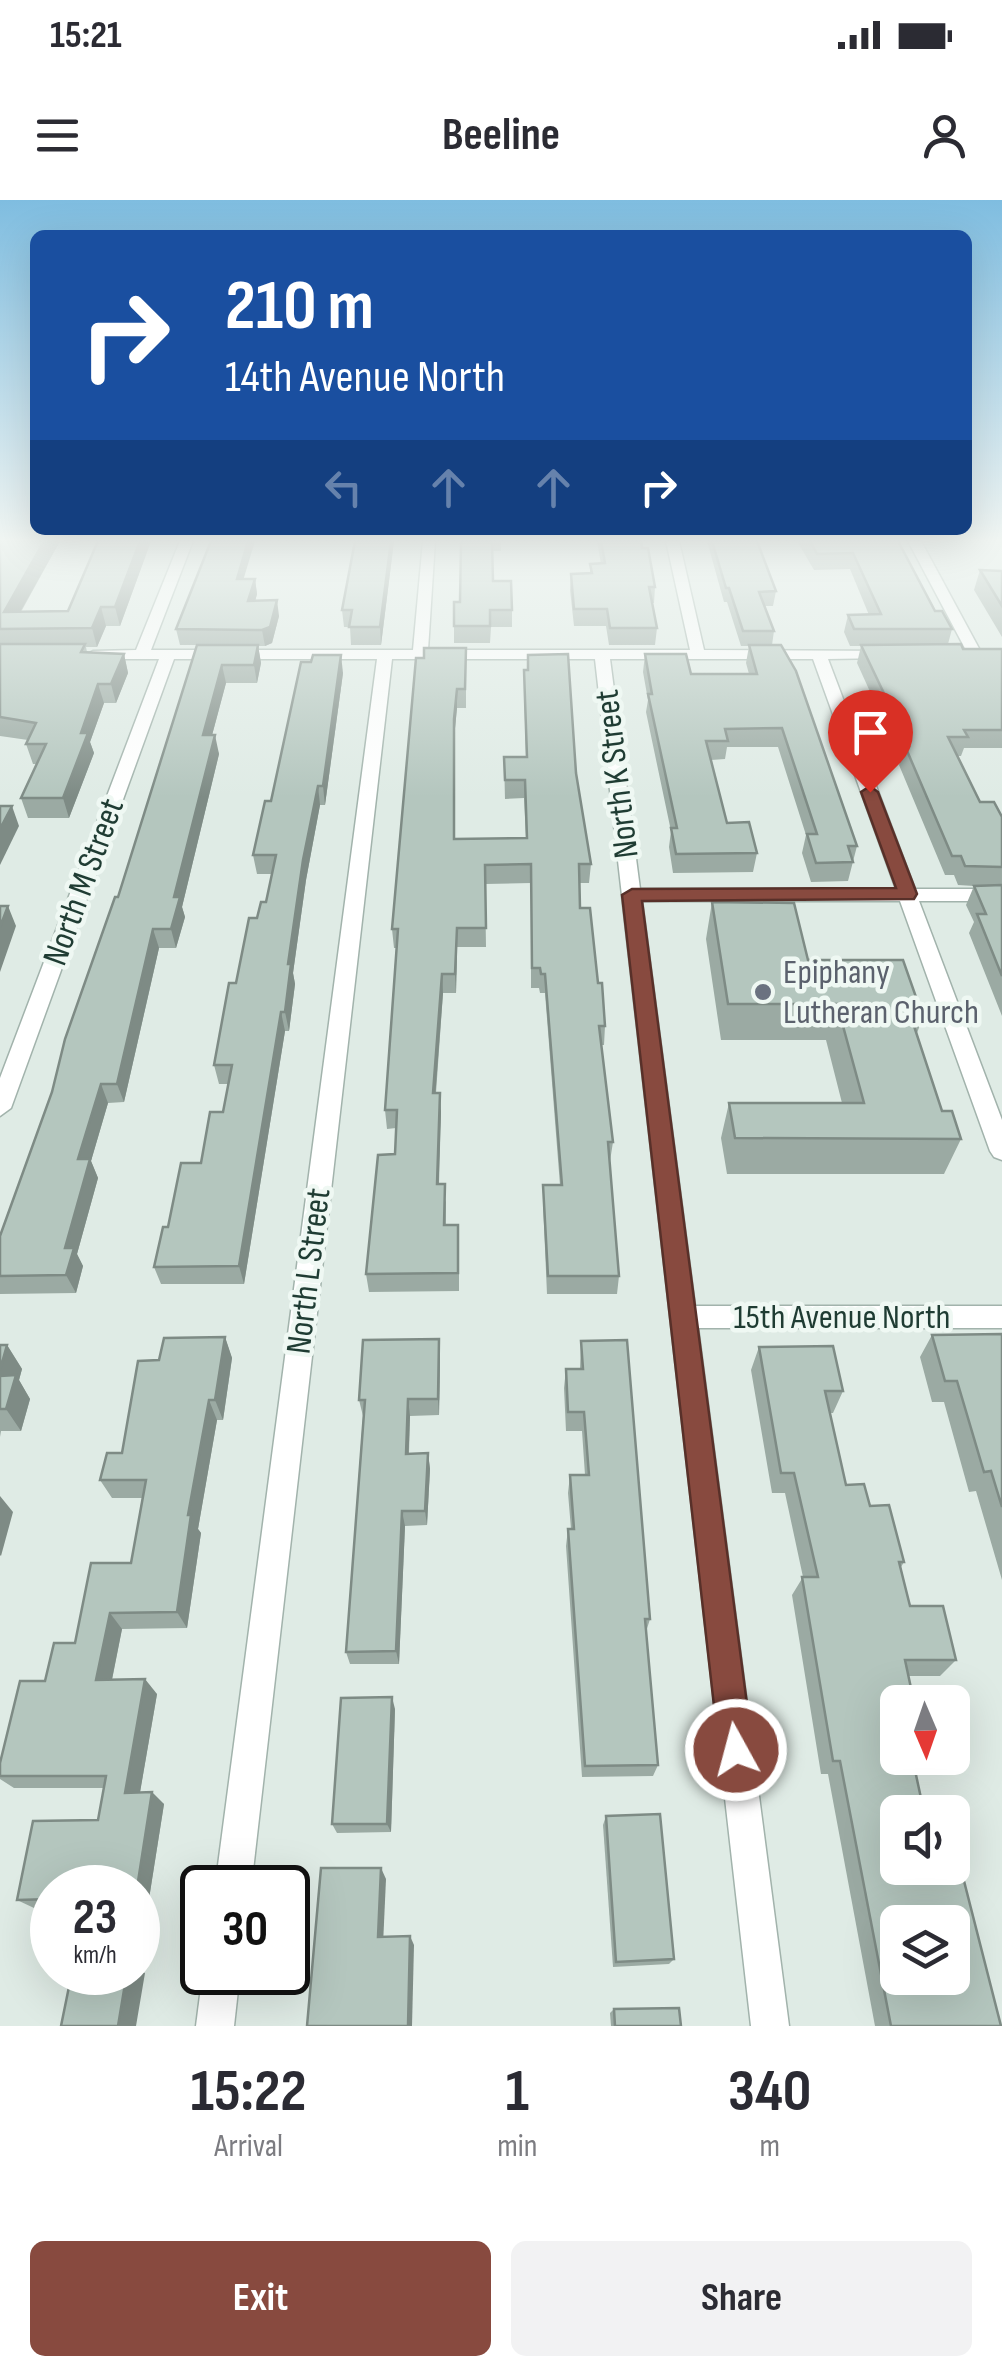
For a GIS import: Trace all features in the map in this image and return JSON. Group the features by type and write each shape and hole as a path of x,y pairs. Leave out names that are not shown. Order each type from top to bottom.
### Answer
{"street":[{"path":"142,655 153,626"},
{"path":"420,655 422,626"},
{"path":"692,626 698,654"},
{"path":"960,626 975,654"},
{"name":"North K Street","path":"602,654 770,2026"},
{"path":"819,654 1002,1151"},
{"path":"83,655 912,654"},
{"name":"North M Street","path":"0,1108 168,655"},
{"name":"North L Street","path":"235,1865 385,655"},
{"path":"632,895 1002,895"},
{"name":"15th Avenue North","path":"683,1317 1002,1317"},
{"path":"216,2026 219,1995"}],"building":[{"path":"0,626 93,626 92,628"},
{"path":"177,626 270,626 262,630"},
{"path":"610,626 657,628 610,628"},
{"path":"741,626 772,626 774,631 743,631"},
{"path":"853,626 952,629 854,629"},
{"path":"0,644 85,644 81,652 124,654 111,684 98,684 81,733 88,733 63,798 21,798 46,744 26,744 36,723 0,717"},
{"path":"961,644 963,649 1002,649 1002,730 964,730 968,737 948,737 980,802 994,802 1002,817 1002,867 965,866 961,856 952,856 905,746 909,746 861,645"},
{"path":"197,645 258,645 254,665 222,665 203,735 215,735 174,897 180,897 171,929 153,929 117,1084 101,1084 78,1159 90,1159 65,1248 74,1248 66,1275 0,1276 0,1236 52,1092 65,1039 118,897"},
{"path":"749,645 781,645 796,671 857,846 848,846 853,862 816,863 807,834 817,834 782,728 725,729 728,741 706,741 727,823 749,822 757,853 676,854 671,828 677,828 648,694 652,694 645,654 686,654 691,674 757,674"},
{"path":"424,648 466,648 465,689 457,689 454,719 454,839 527,838 525,780 505,780 504,757 527,757 524,670 528,670 528,655 568,654 576,773 591,864 579,864 580,908 590,908 598,983 602,983 605,1026 599,1026 613,1142 608,1142 619,1276 548,1276 543,1185 562,1185 545,974 541,974 540,968 532,968 531,864 485,865 486,928 457,928 455,974 442,974 433,1093 440,1093 437,1184 445,1184 444,1225 458,1225 458,1273 366,1274 378,1155 395,1154 397,1110 385,1110 398,929 392,929 416,658 424,658"},
{"path":"313,655 341,655 323,786 318,786 303,860 285,1012 281,1012 239,1266 154,1267 163,1227 168,1227 181,1163 201,1163 210,1112 223,1112 232,1065 214,1065 229,983 236,983 249,918 257,918 261,902 266,902 276,855 253,855 265,801 271,801 301,662 311,662"},
{"path":"0,806 12,806 0,829"},
{"path":"1002,885 1002,976 977,914 986,914 974,886"},
{"path":"712,902 794,903 808,960 903,960 923,1017 911,1017 942,1111 952,1111 961,1139 735,1138 729,1103 864,1103 837,1004 728,1004"},
{"path":"0,906 8,906 0,927"},
{"path":"1002,1334 1002,1507 991,1471 984,1472 957,1381 945,1381 932,1335"},
{"path":"225,1337 215,1400 209,1400 188,1515 177,1612 110,1613 96,1680 145,1679 125,1793 152,1792 141,1865 30,1865 30,1900 17,1900 33,1821 98,1820 106,1776 0,1776 0,1763 20,1681 45,1681 54,1643 75,1643 91,1563 131,1563 146,1480 100,1480 107,1453 122,1453 138,1361 159,1360 164,1338"},
{"path":"439,1339 438,1399 408,1399 406,1454 428,1453 425,1511 402,1511 396,1651 346,1652 365,1400 359,1400 363,1340"},
{"path":"627,1340 658,1765 585,1766 568,1529 574,1529 570,1475 589,1475 584,1412 568,1412 566,1369 583,1369 581,1341"},
{"path":"0,1345 7,1345 0,1370"},
{"path":"833,1346 843,1391 825,1391 846,1485 864,1484 870,1506 889,1505 904,1562 899,1562 910,1606 943,1606 956,1660 905,1660 910,1685 880,1685 880,1775 916,1775 920,1795 880,1795 880,1885 965,1885 1001,2026 891,2026 885,1995 970,1995 970,1905 880,1905 880,1969 840,1761 833,1761 802,1577 818,1577 794,1473 781,1473 759,1347"},
{"path":"16,1375 6,1409 0,1409 0,1376"},
{"path":"392,1697 387,1824 332,1824 341,1698"},
{"path":"660,1814 674,1959 616,1962 606,1816"},
{"path":"321,1868 381,1868 378,1937 410,1936 408,2026 307,2026"},
{"path":"67,1995 123,1995 118,2026 61,2026"},
{"path":"679,2008 681,2026 615,2026 614,2009"}],"place":[{"name":"Epiphany Lutheran Church","path":"763,992"}],"route":[{"path":"736,1750 632,895 908,894 870,792"}]}
